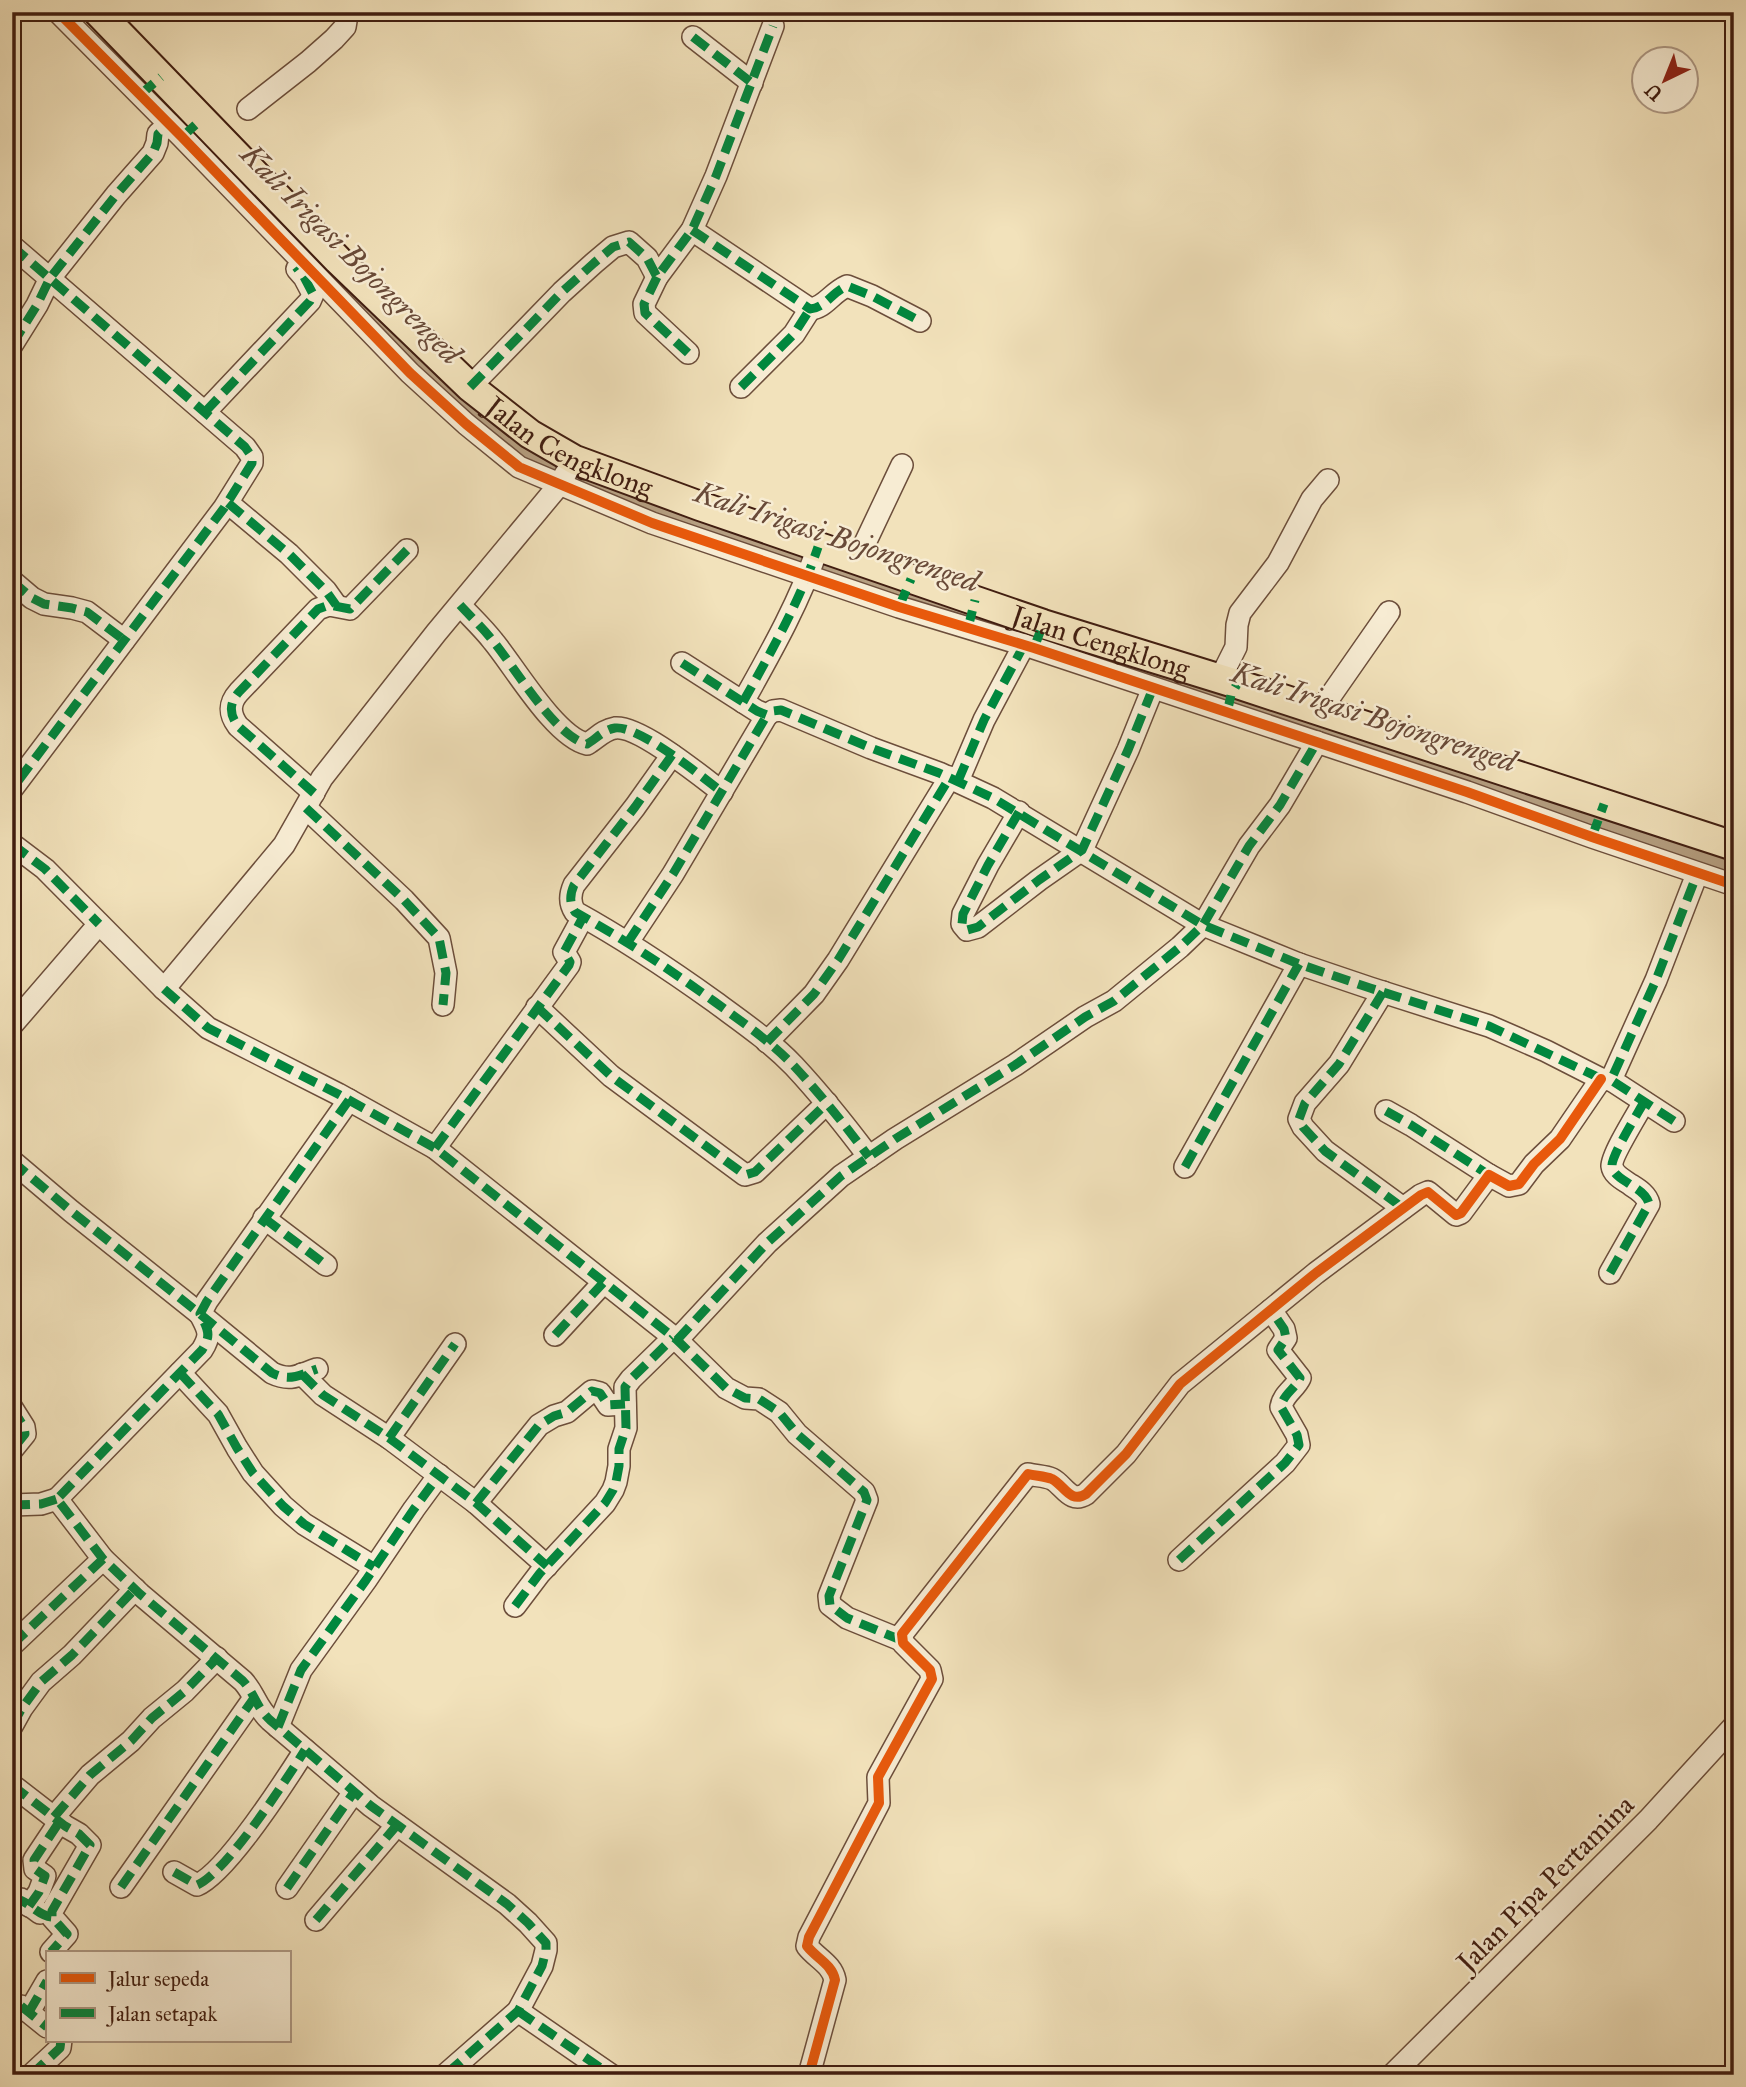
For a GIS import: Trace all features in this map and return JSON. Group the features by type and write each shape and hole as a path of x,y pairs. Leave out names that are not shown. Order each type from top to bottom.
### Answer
{"main road":[{"name":"Jalan Cengklong","path":"98,12 150,86 187,127 338,260 470,387 530,434 566,472 812,562 857,560 905,593 1035,638 1228,696 1320,711 1602,808 1734,846"}],"street":[{"path":"58,12 150,86"},
{"path":"248,109 334,39 345,27 344,12"},
{"path":"688,353 645,313 644,304 657,277 692,230 716,176 773,26"},
{"path":"693,37 752,83"},
{"path":"12,345 50,278 153,153 158,134 187,127 288,247 410,373 466,424 520,467 566,472"},
{"path":"692,230 810,309 820,308 836,291 847,286 920,321"},
{"path":"470,387 562,292 613,247 629,242 647,258 657,277"},
{"path":"12,246 246,447 252,457 250,469 228,503 12,789"},
{"path":"205,412 312,299 313,294 304,277 287,259 288,247"},
{"path":"741,387 794,334 810,309"},
{"path":"857,560 902,465"},
{"path":"164,989 284,845 330,768 566,472"},
{"path":"1228,696 1240,613 1278,563 1312,499 1328,480"},
{"path":"228,503 289,554 326,591 336,606"},
{"path":"407,550 350,609 326,605 318,609 239,692 231,702 230,709 238,726 439,938 446,973 443,1005"},
{"path":"743,702 767,659 812,562 905,593"},
{"path":"12,581 32,598 44,604 87,612 124,640"},
{"path":"460,605 494,641 548,714 574,738 587,744 606,731 618,728 630,731 672,755 722,792"},
{"path":"1320,711 1388,612"},
{"path":"767,1042 814,994 838,960 954,779 984,720 1035,638 1153,688 1228,696 1317,742 1734,885"},
{"path":"682,663 767,715"},
{"path":"1019,811 962,914 962,924 967,930 978,927 1082,850 1153,688"},
{"path":"628,942 673,874 767,715 781,710 954,779 1019,811 1203,925 1299,964 1489,1026 1606,1080 1674,1121"},
{"path":"516,1606 547,1566 605,1503 613,1490 619,1466 619,1449 626,1428 625,1387 631,1379 675,1339 767,1243 841,1176 1114,1001 1180,947 1203,925 1249,846 1280,805 1317,742"},
{"path":"672,755 574,885 570,903 575,912 677,974 767,1042 793,1065 827,1103 869,1157"},
{"path":"1593,835 1602,808"},
{"path":"12,844 45,869 164,989 208,1028 349,1100 435,1148 675,1339 726,1388 745,1398 759,1399 779,1412 797,1434 864,1492 867,1500 833,1585 830,1605 847,1618 901,1640 930,1670 932,1679 878,1777 879,1803 809,1937 807,1946 829,1966 835,1980 809,2075"},
{"path":"1386,1111 1509,1186 1519,1184 1534,1164 1560,1139 1606,1080 1657,980 1698,874"},
{"path":"435,1148 569,965 564,952 583,917"},
{"path":"12,1025 99,924"},
{"path":"1185,1167 1299,964"},
{"path":"1383,992 1339,1064 1306,1103 1300,1119 1303,1127 1325,1151 1403,1208"},
{"path":"537,1007 611,1076 745,1175 755,1172 827,1103"},
{"path":"200,1314 217,1285 349,1100"},
{"path":"1610,1273 1649,1204 1647,1197 1612,1168 1612,1162 1644,1102"},
{"path":"12,1161 272,1373 284,1378 309,1371 323,1395 389,1438 476,1503 547,1566"},
{"path":"901,1640 902,1634 1028,1474 1053,1480 1073,1497 1080,1498 1126,1454 1180,1384 1316,1273 1420,1195 1428,1192 1452,1212 1461,1213 1489,1175"},
{"path":"264,1218 326,1265"},
{"path":"555,1335 603,1283"},
{"path":"1179,1560 1284,1463 1298,1445 1297,1435 1282,1407 1285,1396 1300,1378 1278,1350 1286,1338 1284,1329 1271,1310"},
{"path":"12,1504 41,1504 57,1499 202,1350 208,1340 209,1331 200,1314"},
{"path":"389,1438 455,1344"},
{"path":"180,1373 218,1414 253,1473 283,1506 304,1524 374,1567"},
{"path":"476,1503 544,1421 567,1412 592,1391 600,1393 608,1405 625,1404"},
{"path":"12,1408 25,1434 12,1450"},
{"path":"278,1727 301,1670 439,1475"},
{"path":"57,1499 103,1559 243,1681 258,1709 354,1792 507,1904 545,1943 547,1950 542,1965 518,2011 445,2075"},
{"path":"12,1644 103,1559"},
{"path":"12,1727 41,1682 72,1655 135,1589"},
{"path":"21,1904 39,1892 45,1876 35,1869 34,1860 57,1819 90,1775 185,1691 217,1658"},
{"path":"121,1887 254,1698"},
{"name":"Jalan Pipa Pertamina","path":"1392,2075 1648,1820 1734,1726"},
{"path":"174,1872 197,1885 211,1876 253,1825 305,1750"},
{"path":"12,1785 90,1845 52,1909 52,1917"},
{"path":"287,1888 354,1792"},
{"path":"316,1920 397,1825"},
{"path":"21,1904 52,1917 67,1934 52,1951"},
{"path":"46,1983 25,2009 46,2026"},
{"path":"518,2011 611,2075"},
{"path":"31,2075 60,2048 61,2042"}],"waterway":[{"name":"Kali Irigasi Bojongrenged","path":"326,271 441,389 500,434 566,478 610,495 1734,869"}],"marked path":[{"path":"470,387 562,292 613,247 629,242 647,258 657,277 692,230 716,176 773,26"},
{"path":"693,37 752,83"},
{"path":"140,95 161,77"},
{"path":"182,137 202,119"},
{"path":"12,345 50,278 153,153 158,134 169,124"},
{"path":"692,230 810,309 820,306 847,286 920,321"},
{"path":"12,246 245,447 252,457 252,463 224,508 12,789"},
{"path":"205,412 310,301 313,294 296,267"},
{"path":"657,277 644,304 645,313 688,353"},
{"path":"741,387 794,334 810,309"},
{"path":"228,503 289,554 326,591 336,605"},
{"path":"743,702 794,607 818,547"},
{"path":"314,793 238,726 232,713 233,700 318,609 329,605 350,609 407,550"},
{"path":"899,607 911,579"},
{"path":"12,581 32,598 44,604 87,612 124,640"},
{"path":"968,628 975,600"},
{"path":"460,605 502,652 549,715 575,739 587,744 611,729 626,729 670,753 722,792"},
{"path":"1034,648 1043,624"},
{"path":"958,781 984,720 1024,645"},
{"path":"682,663 757,711 767,715 781,710 939,773 993,798 1203,925 1299,964 1489,1026 1604,1080"},
{"path":"1227,713 1237,684"},
{"path":"1019,812 963,914 962,924 967,930 978,927 1082,850 1153,688"},
{"path":"628,942 673,874 767,715"},
{"path":"677,1340 767,1243 841,1176 1085,1017 1114,1001 1180,947 1203,925 1249,846 1280,805 1317,742"},
{"path":"672,755 574,885 571,898 573,909 681,978 766,1040 804,1077 869,1157"},
{"path":"767,1042 814,994 838,960 950,777"},
{"path":"1592,837 1604,804"},
{"path":"306,808 404,900 439,938 446,973 443,1005"},
{"path":"12,844 45,869 99,924"},
{"path":"1674,1121 1611,1080 1656,980 1697,874"},
{"path":"435,1148 569,965 564,952 583,917"},
{"path":"1185,1167 1299,964"},
{"path":"164,989 208,1028 338,1094 435,1148 677,1340 726,1388 745,1398 759,1399 779,1412 797,1434 864,1492 867,1500 829,1596 830,1605 847,1618 901,1640"},
{"path":"1383,992 1339,1064 1305,1103 1299,1119 1325,1151 1403,1208"},
{"path":"537,1007 611,1076 745,1175 755,1172 827,1103"},
{"path":"349,1100 207,1301 200,1314 208,1332 202,1350 57,1499 103,1559 243,1681 270,1720 371,1806 507,1904 546,1943 542,1966 518,2011 445,2075"},
{"path":"1610,1273 1649,1204 1642,1193 1617,1175 1612,1166 1620,1144 1644,1102"},
{"path":"1386,1111 1489,1175"},
{"path":"12,1161 272,1373 290,1377 317,1369"},
{"path":"264,1218 326,1265"},
{"path":"555,1335 603,1283"},
{"path":"1179,1560 1285,1463 1299,1445 1297,1435 1281,1407 1300,1378 1278,1350 1286,1338 1284,1329 1271,1310"},
{"path":"515,1606 540,1573 605,1503 613,1490 619,1466 619,1449 626,1428 625,1387 673,1338"},
{"path":"389,1438 455,1344"},
{"path":"180,1373 218,1414 253,1473 283,1506 304,1524 374,1567"},
{"path":"302,1374 323,1395 389,1438 476,1503 547,1566"},
{"path":"476,1503 539,1425 567,1412 592,1391 600,1393 608,1405 625,1404"},
{"path":"12,1408 24,1427 25,1434 12,1450"},
{"path":"278,1727 301,1670 439,1475"},
{"path":"12,1505 41,1504 57,1499"},
{"path":"12,1645 103,1559"},
{"path":"12,1726 41,1682 72,1655 135,1589"},
{"path":"54,1817 90,1775 131,1741 217,1658"},
{"path":"121,1887 254,1698"},
{"path":"174,1872 197,1885 209,1877 255,1824 305,1750"},
{"path":"12,1785 90,1845 52,1911 52,1917 67,1934 52,1951"},
{"path":"287,1888 354,1792"},
{"path":"29,1906 39,1892 45,1876 35,1869 34,1860 60,1821"},
{"path":"316,1920 397,1825"},
{"path":"12,1902 21,1900 42,1914 52,1917"},
{"path":"29,2012 46,1983"},
{"path":"21,2006 46,2026"},
{"path":"518,2011 611,2075"},
{"path":"31,2075 60,2048 61,2042"}],"cycle path":[{"path":"58,12 410,373 519,467 652,523 899,607 1034,648 1467,792 1734,885"},
{"path":"809,2075 835,1980 827,1965 807,1946 809,1937 879,1803 878,1777 932,1679 930,1670 903,1643 902,1634 1028,1474 1052,1479 1076,1497 1086,1494 1126,1454 1180,1384 1316,1273 1421,1195 1428,1192 1456,1215 1461,1213 1489,1175 1509,1186 1519,1184 1534,1164 1560,1139 1601,1079"}]}
